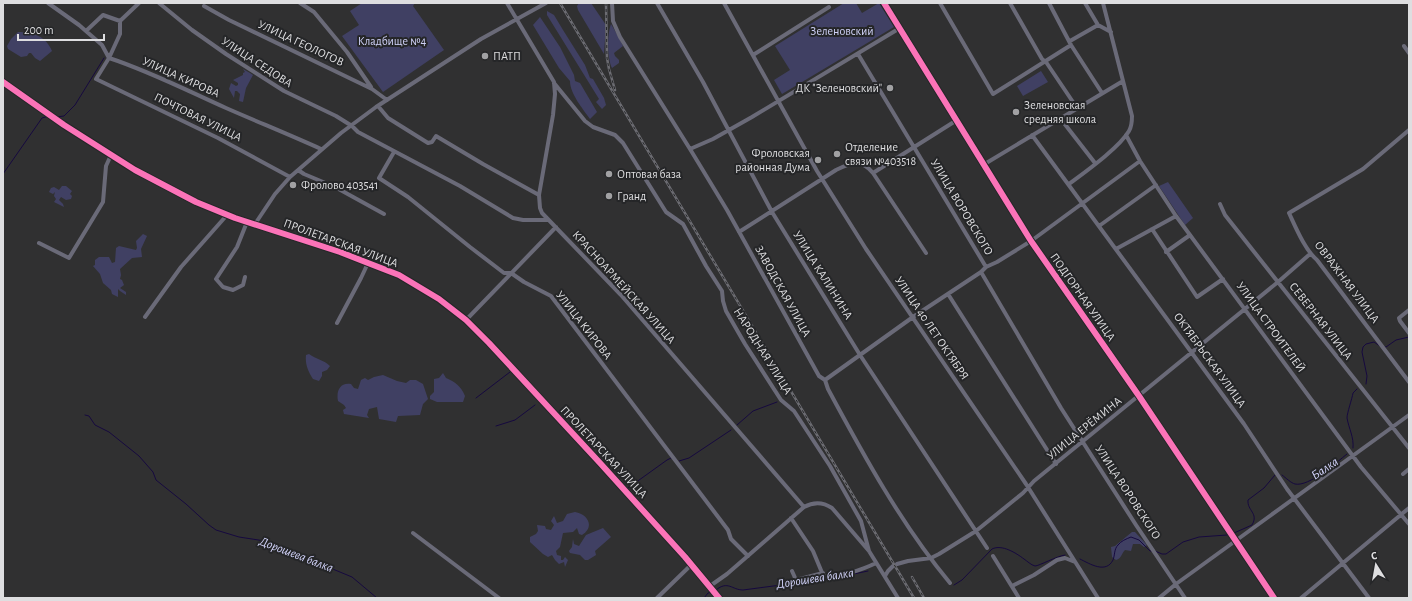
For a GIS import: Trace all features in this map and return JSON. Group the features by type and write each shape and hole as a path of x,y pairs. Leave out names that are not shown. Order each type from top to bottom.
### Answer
{"street":[{"path":"48,3 86,31 102,45 109,58"},
{"path":"109,58 120,34 120,21 139,3"},
{"name":"УЛИЦА СЕДОВА","path":"159,3 192,30 226,54 284,91 336,116 352,126"},
{"path":"300,3 314,12 347,52 372,89"},
{"name":"НАРОДНАЯ УЛИЦА","path":"506,3 554,82 585,121 593,127 615,135 623,143 666,212 683,224 706,266 722,291 726,311 745,344 781,400 794,411 830,466 861,521 869,551"},
{"path":"255,224 275,194 290,177 322,149 378,106 481,39 516,18 546,3"},
{"name":"ЗАВОДСКАЯ УЛИЦА","path":"612,3 613,21 620,37 690,148 739,232 819,376 825,380 828,389 861,450 914,535 950,583"},
{"name":"УЛИЦА КАЛИНИНА","path":"657,3 703,82 772,212 860,355 987,548"},
{"name":"УЛИЦА 40 ЛЕТ ОКТЯБРЯ","path":"724,3 822,180 866,249 1028,488 1098,598"},
{"name":"ПОДГОРНАЯ УЛИЦА","path":"884,3 957,120 982,165 1031,241 1139,396 1274,598"},
{"path":"940,3 993,94 1046,62 1070,43 1098,25"},
{"path":"1010,3 1042,59 1046,62 1077,108"},
{"path":"1049,3 1070,43 1102,93"},
{"path":"1085,3 1098,25 1111,32"},
{"path":"1069,184 1126,135 1131,126 1132,116 1103,3"},
{"name":"УЛИЦА ГЕОЛОГОВ","path":"204,6 372,89 387,100"},
{"path":"753,55 829,7"},
{"path":"86,31 103,14 120,21"},
{"path":"690,148 713,139 900,28"},
{"path":"1404,46 1409,53"},
{"name":"УЛИЦА ВОРОВСКОГО","path":"858,54 986,267"},
{"name":"ПОЧТОВАЯ УЛИЦА","path":"109,58 96,79 218,138 290,177"},
{"name":"УЛИЦА КИРОВА","path":"109,58 184,88 226,108 322,149"},
{"path":"982,165 1123,81"},
{"name":"ПРОЛЕТАРСКАЯ УЛИЦА","path":"3,82 59,122 111,156 163,186 227,215 340,252 399,275 439,299 466,320 600,463 719,598"},
{"path":"548,220 540,208 539,195 553,115 555,94 554,82"},
{"path":"378,106 388,118 428,143 432,142 436,136 539,195"},
{"path":"1060,118 1095,163"},
{"path":"873,173 957,120"},
{"path":"352,126 358,132 460,186 513,218 523,220 548,220"},
{"name":"ОВРАЖНАЯ УЛИЦА","path":"1409,130 1358,173 1289,213 1294,226 1310,254 1317,260 1409,382"},
{"name":"ОКТЯБРЬСКАЯ УЛИЦА","path":"1032,135 1192,352 1294,497 1369,598"},
{"name":"УЛИЦА СТРОИТЕЛЕЙ","path":"1126,135 1140,161 1176,216 1361,467 1409,524"},
{"name":"УЛИЦА КИРОВА","path":"394,152 379,178 408,197 504,273 511,273 524,282 551,296 728,530 731,539 748,556"},
{"path":"39,244 69,258 103,202 106,166 111,156"},
{"path":"825,380 912,317 981,272 986,267 1031,241 1140,161"},
{"path":"739,232 844,166 854,163 865,165 873,173 926,253"},
{"path":"298,170 335,187 384,214"},
{"path":"1099,226 1156,185"},
{"name":"СЕВЕРНАЯ УЛИЦА","path":"1220,204 1227,218 1409,448"},
{"path":"145,317 181,267 227,215"},
{"path":"1116,249 1176,216"},
{"name":"КРАСНОАРМЕЙСКАЯ УЛИЦА","path":"548,220 621,295 804,507"},
{"path":"245,277 243,285 233,290 223,287 217,282 216,279 237,247 247,222"},
{"path":"466,320 556,227"},
{"path":"1152,229 1197,297 1223,279"},
{"path":"1166,252 1190,235"},
{"name":"УЛИЦА ЕРЁМИНА","path":"885,576 895,565 908,561 931,558 976,531 1023,493 1034,481 1278,282 1310,254"},
{"name":"ПРОЛЕТАРСКАЯ УЛИЦА","path":"337,323 368,263"},
{"name":"УЛИЦА ВОРОВСКОГО","path":"981,272 1083,442 1185,598"},
{"path":"948,294 1056,464"},
{"path":"1409,310 1399,318 1409,333"},
{"path":"1159,598 1294,497 1354,456 1409,415"},
{"path":"1403,474 1409,469"},
{"name":"НАРОДНАЯ УЛИЦА","path":"804,507 812,504 823,504 832,508 869,551 898,598"},
{"path":"710,586 723,578 804,507"},
{"path":"1301,598 1409,508"},
{"path":"791,518 812,551 822,573 827,577 861,570 876,562"},
{"path":"413,533 499,598"},
{"path":"994,556 1019,598"},
{"path":"1012,586 1061,558 1069,559 1076,563"},
{"path":"657,598 691,565"},
{"path":"792,571 796,580 822,573"}],"green space":[{"name":"Кладбище №4","path":"362,3 415,3 413,6 444,50 383,92 342,36 359,25 350,11"},
{"path":"579,3 591,3 606,25 604,54 578,10 577,6"},
{"name":"Зеленовский","path":"844,3 856,3 862,13 879,3 894,27 782,94 774,80 790,70 775,46"},
{"path":"547,11 554,15 585,65 590,78 593,79 604,98 606,105 602,109 596,102 599,99 547,15"},
{"path":"540,17 560,47 574,75 575,81 580,83 597,112 590,119 574,96 570,81 559,68 533,25"},
{"path":"611,24 623,46 614,53 619,60 619,63 612,68 610,64 608,46"},
{"path":"18,32 34,34 43,38 52,51 40,61 31,53 27,56 21,57 8,49 7,46"},
{"path":"243,69 253,75 246,88 243,102 239,101 240,94 237,91 235,91 234,98 229,89 231,83 236,86 238,85 238,83 233,80 243,75 245,72"},
{"path":"1041,71 1048,82 1023,96 1017,86"},
{"path":"1168,182 1193,218 1185,225 1159,186"},
{"path":"62,186 66,186 72,191 70,194 72,196 71,199 66,200 61,197 59,200 64,207 54,202 56,199 54,196 55,192 53,194 49,192 51,188 54,187 59,190"},
{"path":"143,234 147,236 141,249 142,257 132,258 120,269 120,279 124,285 120,288 126,292 126,295 118,289 118,297 112,294 111,290 103,283 100,274 93,266 95,265 95,260 99,257 109,257 112,263 115,262 116,248 119,246 136,250 136,241"},
{"path":"309,354 330,366 327,370 322,372 322,376 319,381 313,379 307,367 306,355"},
{"path":"443,373 446,378 460,387 465,396 463,402 437,402 430,399 430,396 434,392 434,379 439,378"},
{"path":"383,375 397,381 406,383 410,380 416,380 423,384 428,399 423,404 420,415 398,416 396,422 379,419 377,407 369,409 367,415 369,418 344,414 343,410 346,408 338,401 338,391 344,384 351,384 354,388 358,389 361,380 365,378 368,380"},
{"path":"575,512 583,515 588,521 589,525 586,532 582,535 579,534 577,528 573,532 563,533 560,547 556,551 557,555 561,556 561,560 565,557 568,560 565,567 564,562 559,564 552,555 548,557 543,554 530,542 530,537 538,531 537,525 545,526 546,529 551,530 554,525 551,521 554,516 557,523 563,521 567,514"},
{"path":"603,528 611,537 595,551 596,555 588,560 585,560 580,555 570,553 569,551 572,547 573,539 574,544 579,546 586,535"},
{"path":"1132,532 1135,532 1147,545 1144,547 1140,544 1133,544 1131,551 1125,550 1116,560 1112,557 1111,547 1115,546"}],"waterway":[{"path":"56,117 64,116 75,105 104,58"},
{"path":"3,174 42,118 49,116"},
{"name":"Балка","path":"1384,347 1396,340 1409,337"},
{"name":"Балка","path":"1366,384 1367,376 1362,352 1363,347 1366,344 1374,342 1380,346"},
{"path":"476,398 510,372"},
{"name":"Балка","path":"1353,448 1347,418 1353,393 1357,389"},
{"path":"737,425 753,411 777,402"},
{"path":"496,426 515,420 535,405"},
{"name":"Дорошева балка","path":"85,415 89,416 95,425 109,432 139,456 153,472 156,480 216,530 239,537 265,541 352,577 377,598"},
{"path":"679,461 689,458 731,430"},
{"name":"Балка","path":"1282,475 1290,482 1295,484 1308,482 1330,468 1347,454"},
{"path":"628,488 671,458"},
{"name":"Дорошева балка","path":"1234,533 1252,525 1254,515 1249,507 1248,500 1264,488 1275,475"},
{"name":"Дорошева балка","path":"1155,551 1166,554 1183,542 1199,537 1227,535"},
{"name":"Дорошева балка","path":"1080,559 1098,567 1106,566 1113,560 1115,550 1118,545 1122,541 1131,537 1139,540 1150,551 1152,551"},
{"name":"Дорошева балка","path":"954,585 962,580 992,549 1004,548 1017,554 1035,566 1065,555"},
{"name":"Дорошева балка","path":"849,575 868,571"},
{"name":"Дорошева балка","path":"716,590 724,586 730,586 743,590 834,578"},
{"name":"Дорошева балка","path":"704,598 708,593 712,592"}],"railway":[{"path":"560,3 914,598"},
{"path":"606,3 607,58 615,90"},
{"path":"912,577 924,598"}],"cycle path":[{"path":"884,3 1031,241 1139,396 1274,598"},
{"path":"3,82 64,125 135,170 196,202 235,218 340,252 399,275 439,299 466,320 489,343 685,557 719,598"}],"place":[{"name":"ПАТП","path":"485,56"},
{"name":"ДК \"Зеленовский\"","path":"890,88"},
{"name":"Зеленовская средняя школа","path":"1016,112"},
{"name":"Отделение связи №403518","path":"837,154"},
{"name":"Фроловская районная Дума","path":"818,160"},
{"name":"Оптовая база","path":"609,174"},
{"name":"Фролово 403541","path":"293,185"},
{"name":"Гранд","path":"609,196"}]}
